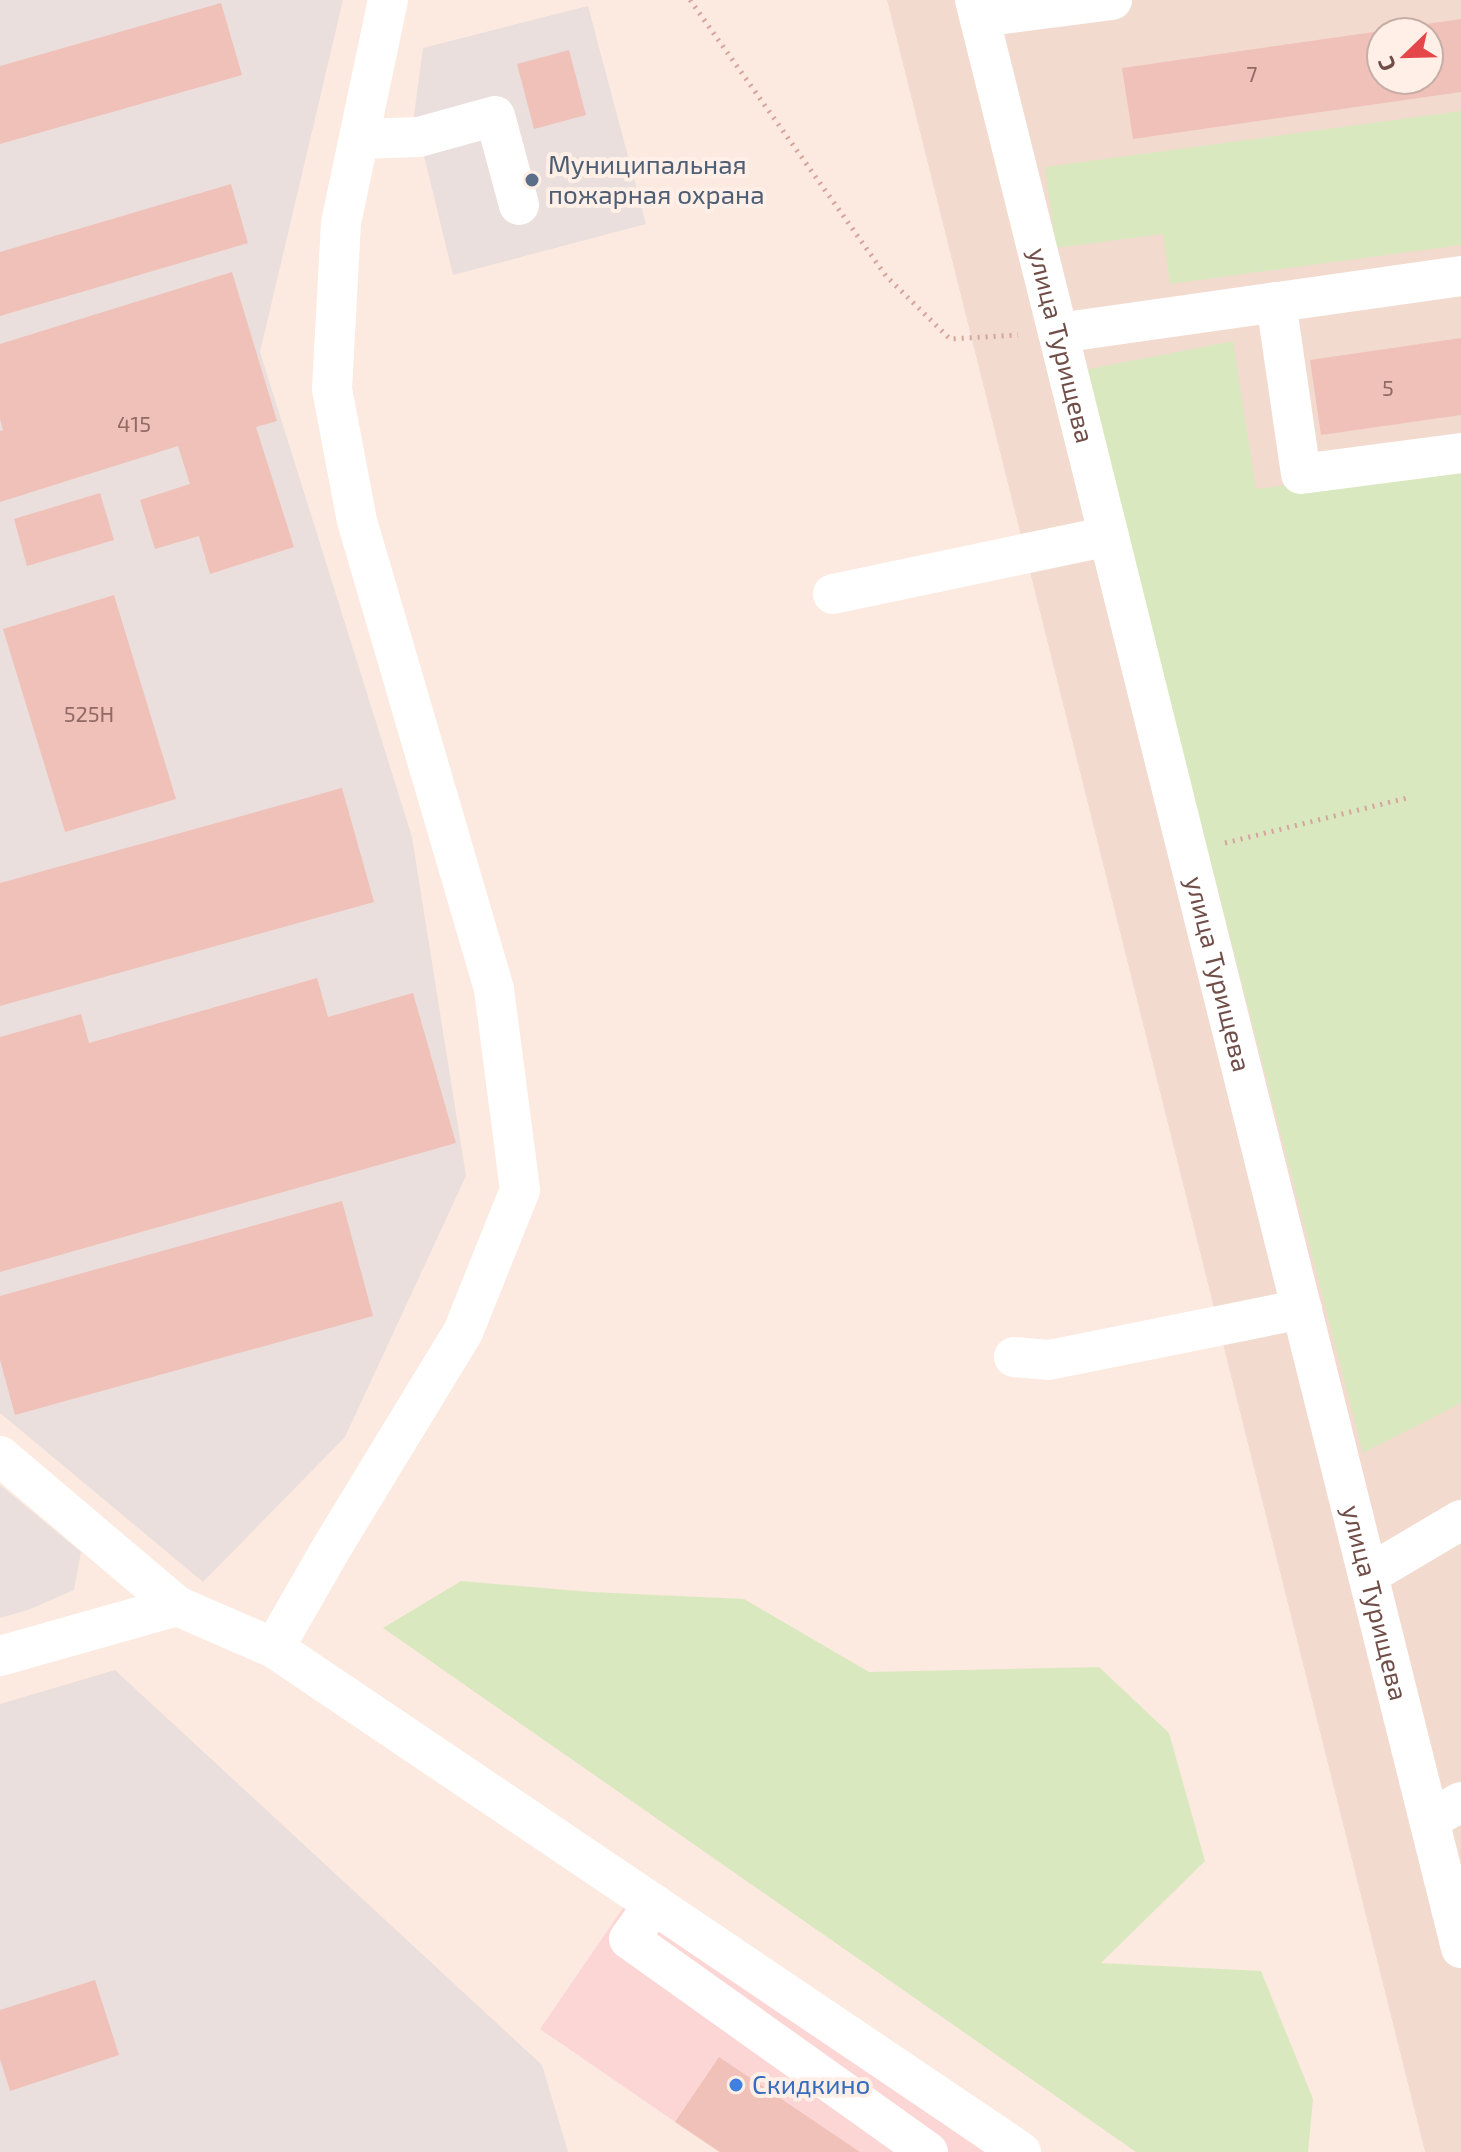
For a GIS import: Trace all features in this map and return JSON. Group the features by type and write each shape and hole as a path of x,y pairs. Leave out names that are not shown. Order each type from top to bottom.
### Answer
{"street":[{"path":"274,1648 463,1332 520,1190 494,989 357,521 332,389 341,223 388,0"},
{"path":"978,9 1112,0"},
{"name":"улица Турищева","path":"978,9 1368,1575 1445,1811 1461,1948"},
{"path":"359,139 419,137 495,116 519,205"},
{"path":"1059,333 1461,276"},
{"path":"1276,302 1301,474 1461,453"},
{"path":"833,594 1109,536"},
{"path":"1014,1357 1049,1360 1302,1309"},
{"path":"0,1456 177,1606 274,1648 1015,2150"},
{"path":"1368,1575 1461,1520"},
{"path":"0,1656 177,1606"},
{"path":"654,1904 629,1939 928,2152"}],"path":[{"path":"690,0 886,276 950,339 1059,333"},
{"path":"1188,852 1407,798"}],"shaded area":[{"path":"0,0 343,0 260,352 412,837 466,1176 345,1437 203,1582 0,1413"},
{"path":"887,0 1461,0 1461,2152 1425,2152"},
{"name":"Муниципальная пожарная охрана","path":"588,6 646,224 453,275 414,115 423,48"},
{"path":"0,1485 81,1552 74,1590 28,1610 0,1618"},
{"path":"115,1670 542,2065 568,2152 0,2152 0,1704"},
{"path":"625,1905 984,2152 719,2152 540,2029"}],"green space":[{"path":"1461,111 1461,245 1170,284 1163,234 1056,248 1045,167"},
{"path":"1233,341 1256,489 1461,463 1461,1403 1363,1453 1084,370"},
{"path":"461,1581 591,1592 744,1599 869,1672 1099,1667 1169,1733 1205,1861 1101,1963 1261,1971 1313,2099 1308,2152 1136,2152 383,1628"}],"building":[{"path":"221,3 242,75 0,144 0,66"},
{"path":"1461,19 1461,92 1445,94 1445,21"},
{"path":"1365,33 1365,96 1433,96 1133,139 1122,68"},
{"path":"569,50 586,115 534,129 517,64"},
{"path":"231,184 248,243 0,316 0,252"},
{"path":"232,272 277,421 256,427 294,547 210,574 199,536 155,549 140,500 190,484 178,446 0,502 0,431 3,430 0,419 0,344"},
{"path":"1461,338 1461,415 1321,435 1310,360"},
{"path":"100,493 114,540 27,566 14,519"},
{"path":"114,595 176,799 65,832 3,629"},
{"path":"342,788 374,902 0,1006 0,883"},
{"path":"317,978 328,1017 413,993 456,1143 0,1272 0,1037 81,1014 89,1043"},
{"path":"342,1201 373,1316 15,1415 0,1360 0,1296"},
{"path":"95,1980 119,2055 10,2091 0,2059 0,2010"},
{"path":"719,2057 860,2152 720,2152 675,2122"}],"place":[{"name":"Муниципальная пожарная охрана","path":"532,180"},
{"name":"Скидкино","path":"736,2085"}]}
